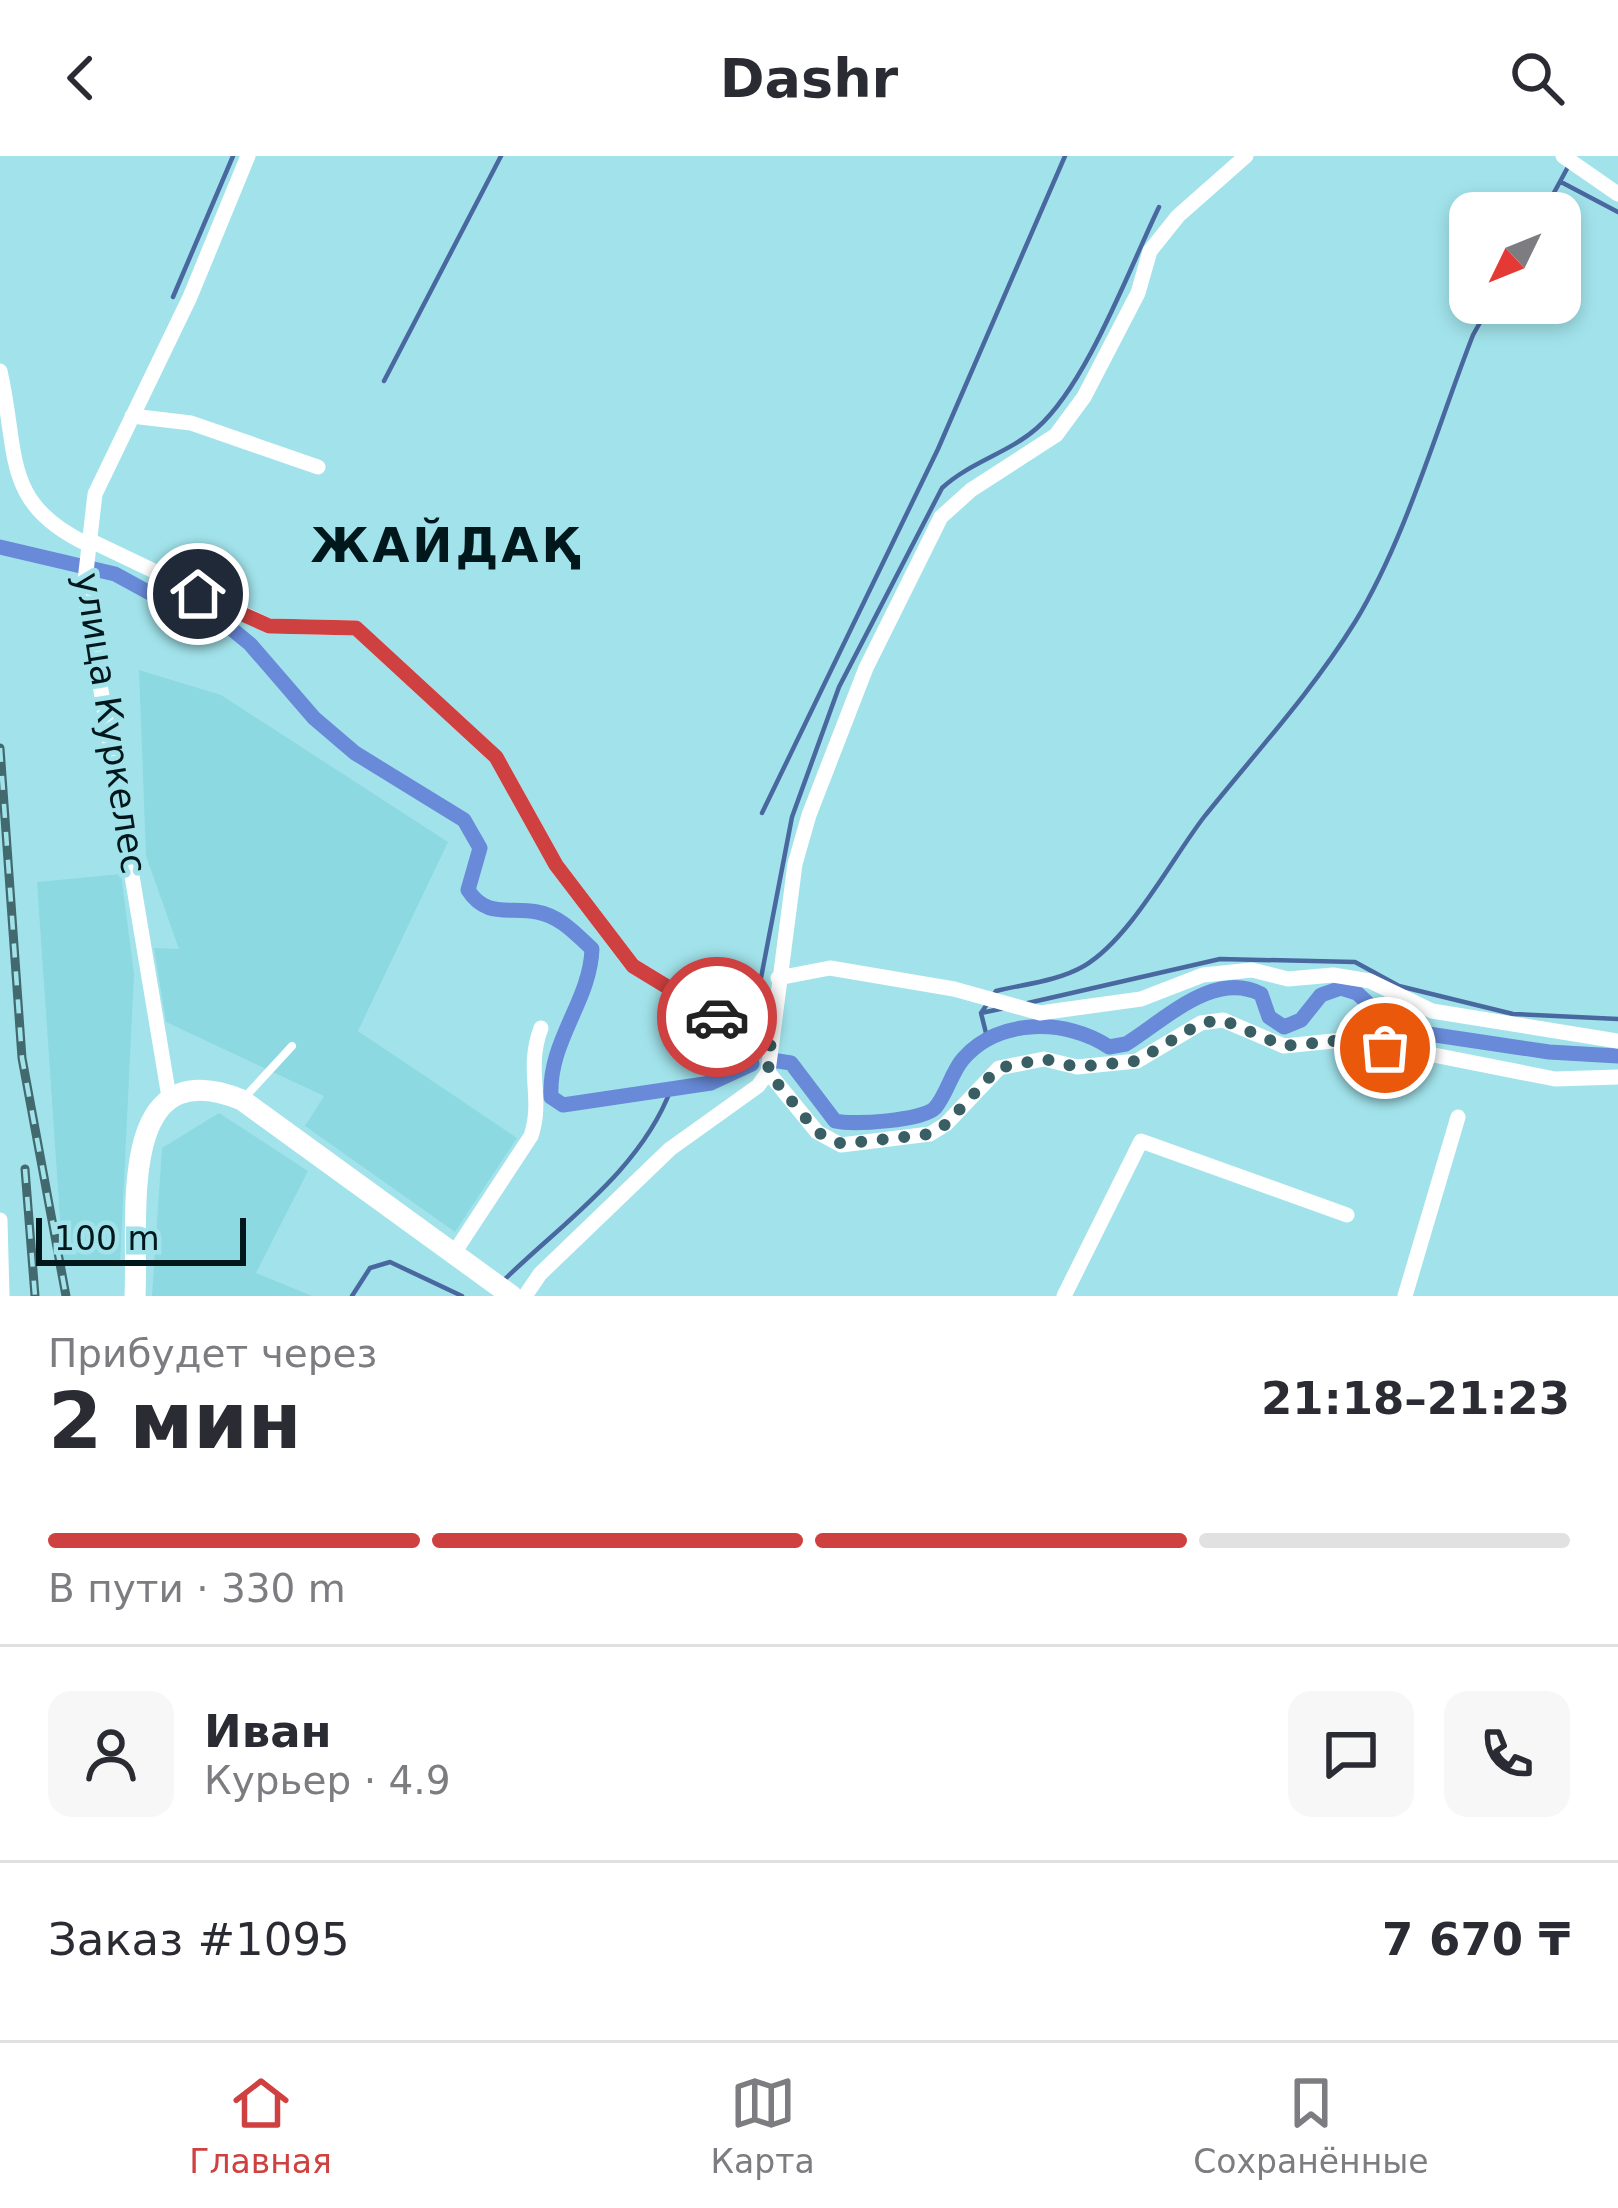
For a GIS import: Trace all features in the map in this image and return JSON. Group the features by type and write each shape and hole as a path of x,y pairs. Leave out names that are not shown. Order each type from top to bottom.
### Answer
{"main road":[{"path":"135,1296 143,1142 150,1116 169,1097 215,1089 242,1100 508,1291"}],"street":[{"name":"улица Куркелес","path":"169,1097 84,589 86,547 95,494 190,296 248,156"},
{"path":"508,1291 540,1274 670,1149 758,1086 768,1072 795,864 809,815 866,668 941,518 971,490 1056,435 1084,397 1138,293 1150,251 1178,216 1246,156"},
{"path":"1563,156 1618,194"},
{"path":"0,371 22,492 47,521 86,547 269,626 356,628 496,757 556,865 633,966 742,1030 771,1039"},
{"path":"132,416 191,423 318,467"},
{"path":"778,978 830,968 954,989 1040,1013 1141,999 1203,975 1252,970 1288,979 1334,975 1370,981 1432,1011 1618,1041"},
{"path":"768,1072 817,1132 842,1144 930,1134 946,1124 998,1068 1044,1059 1077,1067 1137,1061 1201,1023 1223,1020 1284,1046 1353,1039 1556,1079 1618,1077"},
{"path":"454,1253 531,1136 538,1116 530,1056 541,1028"},
{"path":"1405,1296 1458,1117"},
{"path":"1064,1296 1141,1142 1347,1215"},
{"path":"0,1220 2,1296"}],"lane":[{"path":"242,1100 292,1046"}],"shaded area":[{"path":"139,670 221,695 448,842 358,1031 517,1138 455,1232 305,1126 324,1096 166,1022 154,948 179,949 146,856"},
{"path":"121,874 134,974 120,1264 63,1261 37,882"},
{"path":"219,1113 308,1171 256,1273 312,1296 152,1296 162,1148"}],"waterway":[{"path":"173,297 233,156"},
{"path":"384,381 501,156"},
{"path":"762,813 938,449 1065,156"},
{"path":"1554,192 1569,165"},
{"path":"1561,182 1618,212"},
{"path":"744,1026 755,1009 792,817 839,687 942,488 1037,428 1073,384 1159,207"},
{"path":"988,1041 981,1013 996,991 1074,971 1118,937 1204,817 1338,648 1390,555 1479,324"},
{"path":"0,547 115,574 181,610 222,621 250,644 314,718 355,753 464,820 480,848 468,890 475,899 498,910 553,917 592,949 584,987 556,1058 551,1097 563,1105 711,1083 752,1064"},
{"path":"1028,1003 1220,959 1355,962 1399,986 1513,1014 1618,1019"},
{"path":"778,1061 791,1063 835,1121 902,1119 935,1108 963,1059 995,1035 1054,1027 1109,1047 1126,1044 1191,1001 1226,988 1261,994 1269,1017 1284,1027 1301,1020 1321,995 1341,988 1357,993 1395,1029 1549,1052 1618,1056"},
{"path":"981,1013 1005,1008"},
{"path":"734,1072 742,1037"},
{"path":"505,1279 621,1169 658,1118 671,1089"},
{"path":"352,1296 370,1268 390,1262 462,1296"}],"railway":[{"path":"0,748 22,1058 66,1296"},
{"path":"25,1169 35,1296"}],"way so far":[{"path":"717,1017 771,1039 768,1072 817,1132 842,1144 930,1134 946,1124 998,1068 1044,1059 1077,1067 1137,1061 1201,1023 1223,1020 1284,1046 1353,1039 1385,1048"}],"district":[{"name":"ЖАЙДАҚ","path":"446,545"}],"route":[{"path":"198,594 269,626 356,628 496,757 525,800 556,865 633,966 717,1017"}]}
